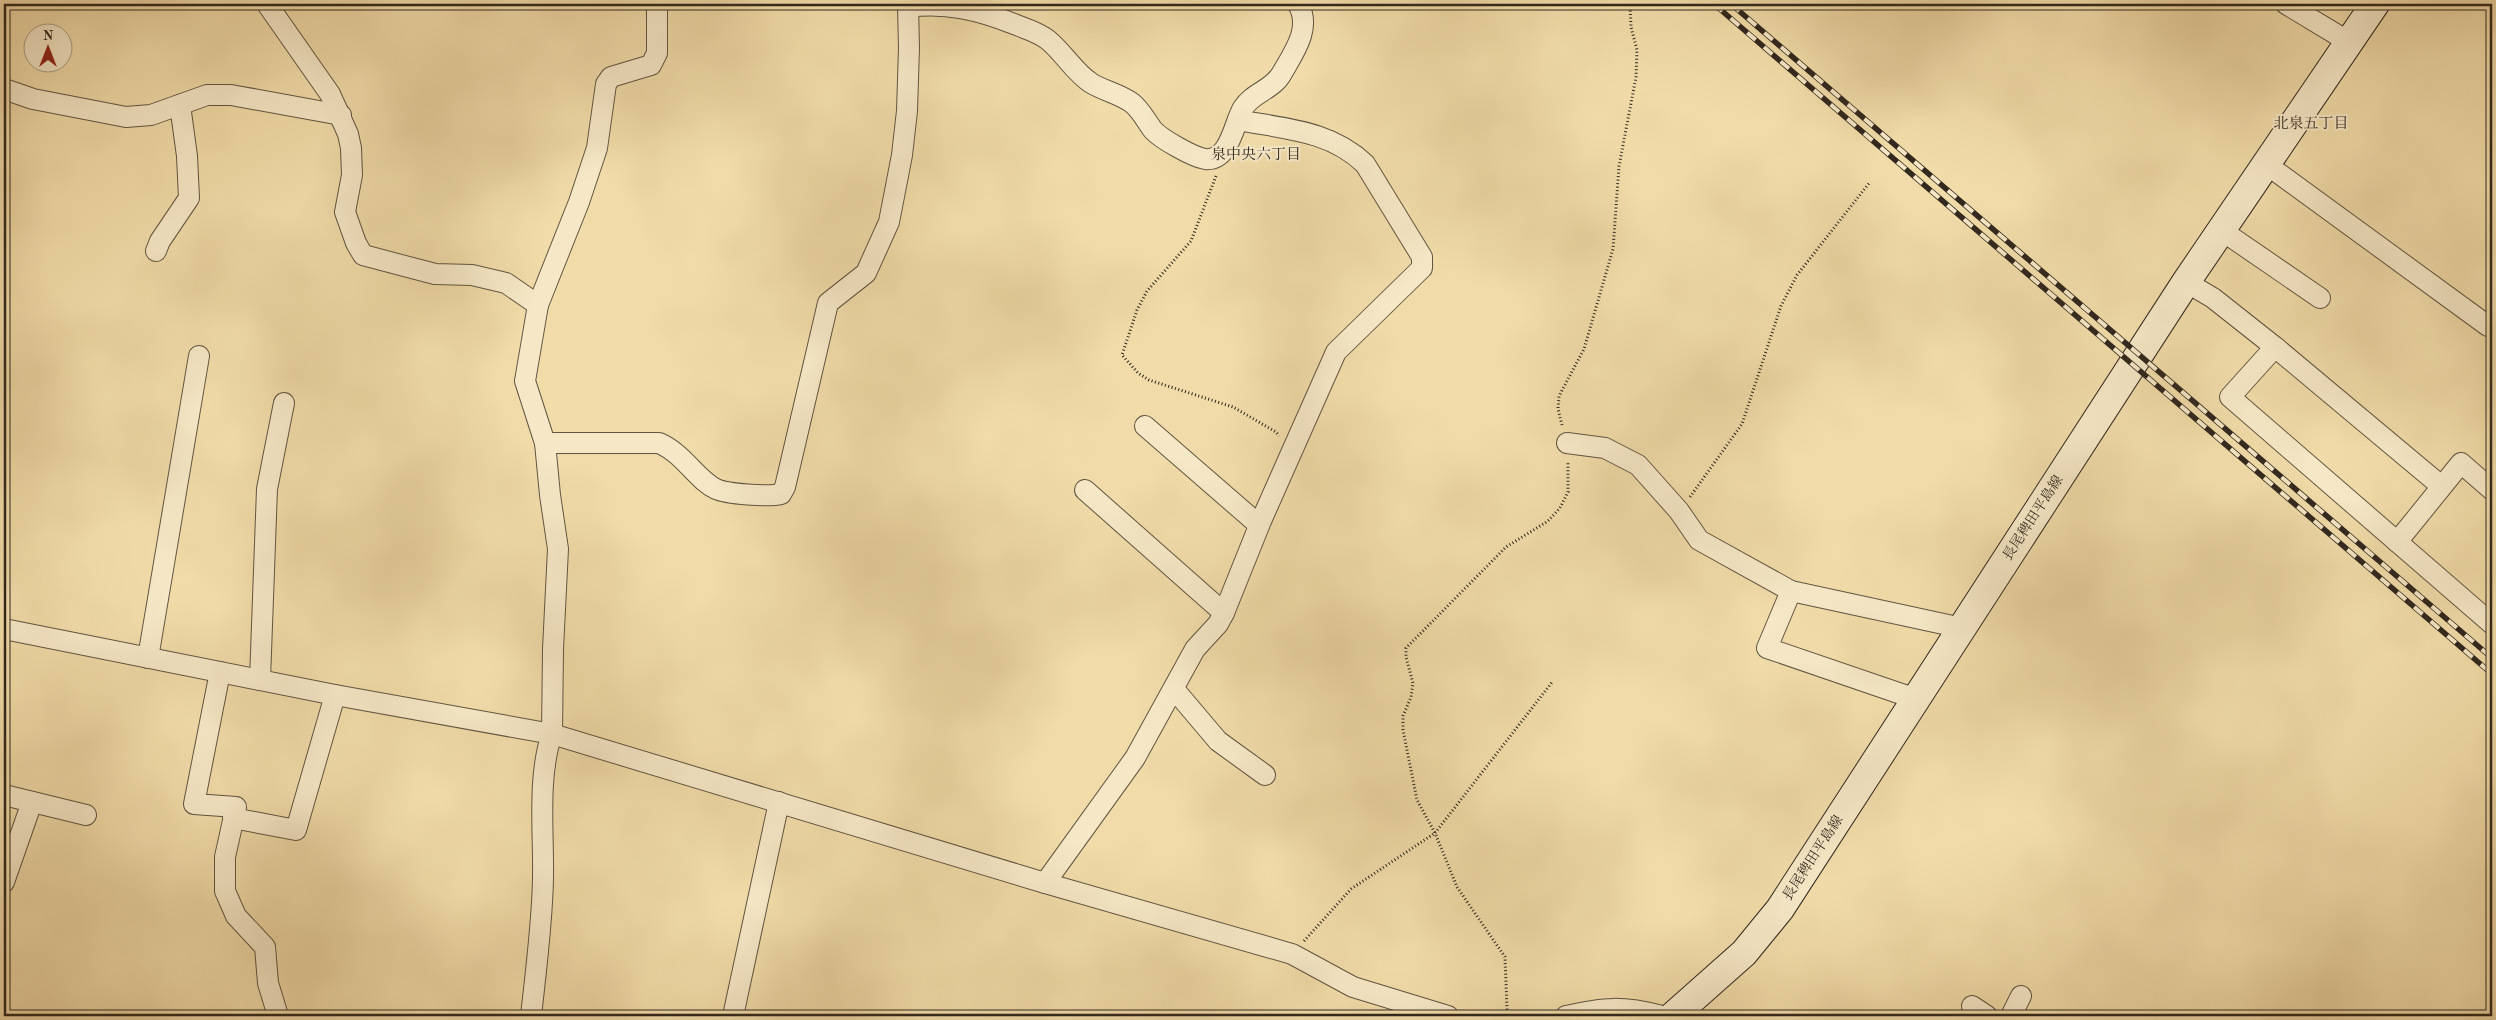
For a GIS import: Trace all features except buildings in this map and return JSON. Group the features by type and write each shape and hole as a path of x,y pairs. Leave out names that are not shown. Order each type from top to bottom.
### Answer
{"main road":[{"name":"長尾稗田平島線","path":"1673,1016 1744,953 1780,909 2186,282 2375,4"}],"street":[{"path":"267,4 330,94 341,115 351,148 352,175 346,212 356,244 363,255 434,274 472,275 506,283 538,305"},
{"path":"531,1016 542,911 543,794 548,744 552,734 553,649 558,580 558,549 545,443 525,381 538,305 579,202 597,148 606,84 611,77 651,65 657,53 657,4"},
{"path":"545,443 659,443 672,449 716,490 761,496 781,494 785,487 828,303 866,273 889,222 902,155 907,111 908,5 926,4 964,7 989,14 1041,35 1091,82 1131,103 1143,114 1154,131 1167,141 1206,159 1218,156 1226,148 1243,108 1252,98 1277,83 1300,41 1303,20 1298,4"},
{"path":"2286,4 2349,42"},
{"path":"4,90 33,99 126,117 151,115 207,95 231,94 341,115"},
{"path":"156,251 160,241 189,198 187,156 180,105"},
{"path":"1045,883 1135,758 1195,649 1218,624 1259,525 1336,352 1422,268 1422,257 1365,164 1354,153 1324,137 1238,120"},
{"path":"2266,164 2488,326"},
{"path":"2221,230 2320,298"},
{"path":"2186,282 2213,298 2440,485"},
{"path":"2275,348 2230,397 2492,624"},
{"path":"148,658 199,356"},
{"path":"260,680 267,489 284,403"},
{"path":"1145,426 1259,525"},
{"path":"1567,443 1605,448 1638,465 1679,511 1699,540 1791,591 1962,628"},
{"path":"2397,542 2440,485 2461,462 2492,490"},
{"path":"1085,490 1224,613"},
{"path":"1791,591 1767,648 1916,699"},
{"path":"4,629 260,680 552,734 1045,883 1292,954 1353,987 1448,1016"},
{"path":"220,672 194,804 236,807 225,857 225,891 236,916 265,946 268,983 278,1016"},
{"path":"1174,690 1218,742 1265,775"},
{"path":"233,818 296,830 335,694"},
{"path":"4,795 86,815"},
{"path":"4,882 32,802"},
{"path":"733,1016 779,802"},
{"path":"2011,1016 2021,996"},
{"path":"1566,1016 1602,1008 1634,1009 1662,1016"}],"path":[{"path":"1510,1016 1507,1009 1504,957 1456,887 1435,833 1417,800 1403,730 1403,716 1411,697 1413,684 1406,656 1406,648 1506,547 1548,520 1560,508 1568,492 1567,443 1558,409 1558,396 1584,349 1613,249 1620,166 1636,77 1637,50 1631,27 1630,4"},
{"path":"1218,156 1220,166 1195,234 1179,256 1147,291 1137,310 1122,355 1138,373 1149,380 1233,407 1254,418 1276,432 1290,456"},
{"path":"1679,511 1742,424 1781,306 1797,275 1870,182"},
{"path":"1292,954 1351,888 1435,833 1553,681"}],"railway":[{"path":"1714,4 2492,674"},
{"path":"1731,4 2492,658"}],"district":[{"name":"北泉五丁目","path":"2311,124"},
{"name":"泉中央六丁目","path":"1256,155"}]}
